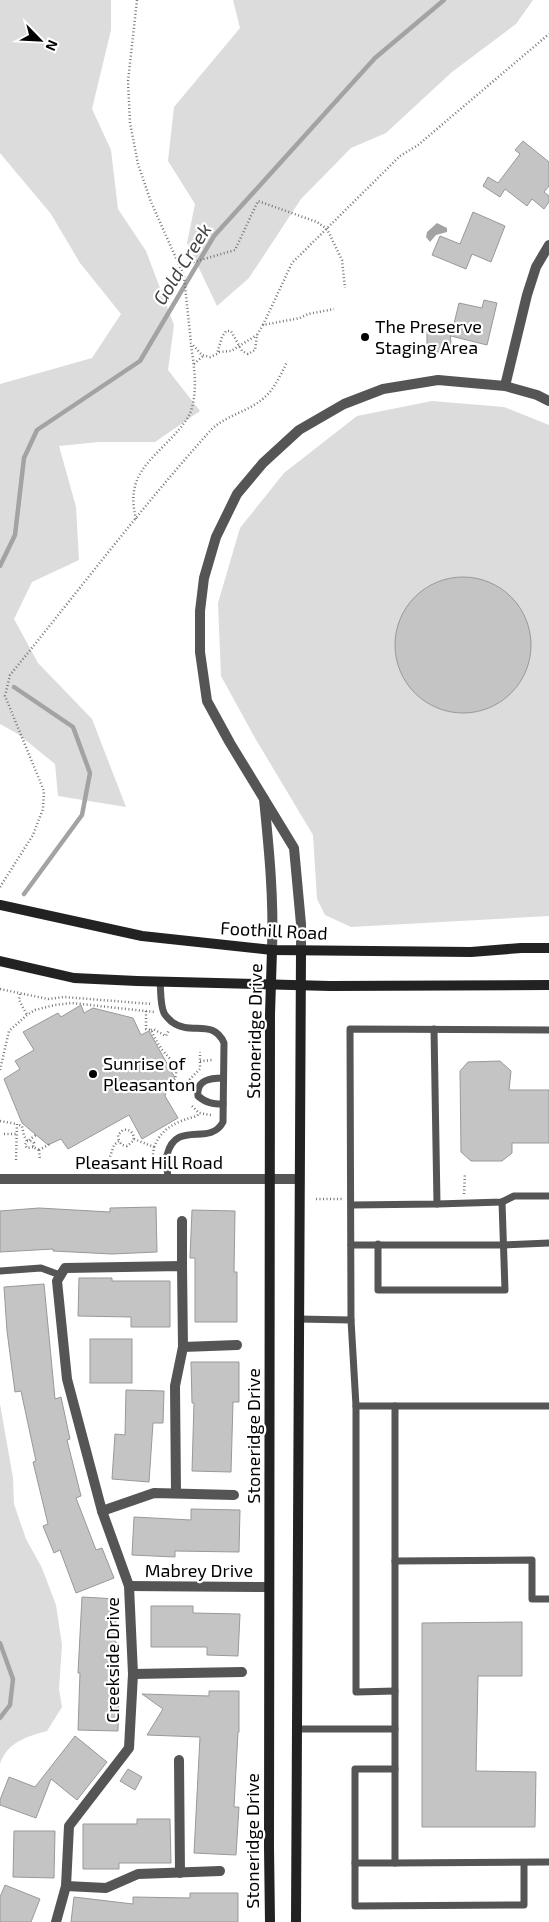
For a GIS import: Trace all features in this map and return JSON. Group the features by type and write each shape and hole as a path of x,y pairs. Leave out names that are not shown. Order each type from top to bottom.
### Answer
{"main road":[{"name":"Foothill Road","path":"0,905 142,936 272,950 471,952 549,948"},
{"name":"Stoneridge Drive","path":"270,1922 269,1587 272,950"},
{"path":"296,1922 301,951"},
{"path":"0,961 74,978 300,985 549,985"}],"street":[{"path":"504,386 536,267 549,245"},
{"path":"301,951 301,924 294,848 230,743 207,701 200,652 200,611 204,578 216,537 237,494 263,463 299,430 344,404 383,389 438,380 504,386 536,395 549,401"},
{"path":"263,796 271,870 272,950"},
{"name":"Pleasant Hill Road","path":"0,1179 299,1179"},
{"path":"176,1493 175,1386 183,1346 182,1221"},
{"path":"63,1271 182,1266"},
{"name":"Creekside Drive","path":"56,1922 66,1886 69,1826 129,1748 133,1674 129,1586 102,1511 67,1379 56,1281 63,1271"},
{"path":"183,1346 237,1345"},
{"path":"102,1511 154,1493 234,1495"},
{"name":"Mabrey Drive","path":"129,1586 269,1587"},
{"path":"133,1674 242,1672"},
{"path":"179,1760 180,1873"},
{"path":"66,1886 106,1888 138,1874 220,1871"}],"lane":[{"path":"160,981 164,1012 173,1022 188,1029 211,1029 220,1034 224,1043 223,1122 219,1130 180,1137 172,1142 166,1156 168,1179"},
{"path":"395,1691 356,1692 356,1406 351,1320 350,1029 549,1030"},
{"path":"434,1029 437,1204"},
{"path":"223,1078 210,1078 201,1082 197,1090 198,1096 202,1100 209,1103 223,1104"},
{"path":"350,1205 502,1202 514,1196 549,1196"},
{"path":"378,1244 378,1290 505,1290 502,1202"},
{"path":"351,1245 503,1245 549,1243"},
{"path":"0,1271 41,1268 63,1271"},
{"path":"298,1319 351,1320"},
{"path":"356,1406 549,1406"},
{"path":"395,1406 395,1863"},
{"path":"395,1560 532,1560 532,1599 549,1599"},
{"path":"297,1729 394,1729"},
{"path":"395,1769 355,1769 355,1906 524,1905 524,1863"},
{"path":"355,1862 549,1862"}],"path":[{"path":"136,519 132,502 138,478 156,453 182,426 191,412 194,396 194,366 184,276 151,202 138,164 130,123 128,81 137,0"},
{"path":"218,352 222,336 226,330 231,331 242,351 248,354 255,350 257,335 292,263 400,156 418,145 549,34"},
{"path":"180,266 235,250 258,201 317,222 327,229 342,260 345,288"},
{"path":"263,324 300,318 308,314 334,309"},
{"path":"191,344 204,356 210,357 218,352 231,352 257,335"},
{"path":"194,366 199,358 204,356"},
{"path":"0,887 33,835 42,809 44,792 5,696 10,675 179,465 214,427 265,397 276,383 287,362"},
{"path":"0,989 48,999 64,997 163,1004"},
{"path":"20,994 19,1000 27,1015"},
{"path":"0,1070 9,1032 35,1010 72,1003 164,1012"},
{"path":"146,1011 146,1029 150,1030 163,1051 174,1062 176,1077 171,1089 186,1091"},
{"path":"150,1030 153,1029 166,1036 173,1022"},
{"path":"200,1060 213,1060"},
{"path":"152,1161 154,1147 160,1135 171,1126 197,1116 199,1113"},
{"path":"0,1121 22,1126 24,1136 28,1141 34,1143 33,1147"},
{"path":"16,1160 17,1124"},
{"path":"109,1160 114,1145 119,1141 120,1133 126,1129 133,1133 134,1139 130,1145 122,1145 119,1141"},
{"path":"4,1134 17,1134"},
{"path":"36,1135 28,1141 27,1148 33,1147 39,1150"},
{"path":"134,1139 154,1147"},
{"path":"39,1150 50,1144"},
{"path":"39,1150 40,1160"}],"shaded area":[{"path":"0,0 111,0 111,30 92,109 111,150 118,209 146,251 174,325 168,370 200,411 155,442 99,442 59,446 76,507 79,560 32,582 14,619 38,663 92,719 126,807 58,796 55,764 18,734 0,724 0,384 92,358 121,314 80,263 51,214 0,153"},
{"path":"233,0 533,0 516,24 452,72 386,133 351,148 301,199 249,278 217,306 187,243 195,204 168,161 174,107 240,28"},
{"path":"437,223 447,228 447,232 436,235 430,242 426,237 427,232"},
{"path":"432,401 504,407 549,425 549,916 351,927 325,915 317,899 313,835 255,738 221,676 218,603 240,528 284,473 357,416"},
{"path":"0,1404 13,1478 14,1504 26,1539 42,1568 56,1605 62,1645 59,1689 62,1707 47,1731 33,1735 13,1745 3,1756 0,1764"}],"building":[{"path":"523,141 549,162 549,186 544,192 549,196 549,202 544,209 532,199 527,206 505,189 500,197 483,186 488,177 498,183 520,154 515,150"},
{"path":"473,212 505,226 491,262 472,254 466,269 432,255 440,236 460,244"},
{"path":"484,300 497,303 487,345 451,336 459,303 482,308"},
{"path":"450,330 451,344 445,344 445,352 427,352 427,331"},
{"path":"463,577 489,582 501,588 511,597 520,607 526,619 531,645 526,671 520,683 511,693 501,702 489,708 463,713 437,708 425,702 415,693 406,683 400,671 395,645 400,619 406,607 415,597 425,588 437,582"},
{"name":"Sunrise of Pleasanton","path":"81,1005 84,1013 93,1008 133,1018 141,1035 149,1031 175,1078 170,1080 165,1096 178,1118 142,1139 129,1115 68,1149 61,1139 48,1145 22,1123 4,1079 20,1069 15,1061 34,1050 23,1032 58,1013 61,1017"},
{"path":"500,1061 511,1071 509,1090 549,1090 549,1143 512,1143 512,1153 502,1161 471,1161 461,1152 460,1071 468,1062"},
{"path":"156,1207 157,1252 112,1254 53,1251 53,1249 0,1252 0,1211 39,1208 110,1212 110,1208"},
{"path":"192,1210 235,1211 234,1272 237,1272 237,1322 195,1322 195,1258 190,1258"},
{"path":"79,1278 112,1278 112,1281 170,1281 170,1327 131,1327 131,1317 78,1316"},
{"path":"44,1284 55,1399 61,1397 70,1439 67,1440 81,1496 76,1498 96,1550 102,1548 114,1578 76,1593 60,1550 54,1553 43,1526 48,1524 33,1462 36,1461 21,1391 15,1392 7,1331 4,1287"},
{"path":"90,1339 132,1339 132,1383 90,1383"},
{"path":"191,1362 239,1362 239,1402 233,1402 231,1472 192,1471 194,1403 192,1403"},
{"path":"126,1390 164,1391 163,1423 153,1423 149,1482 112,1479 115,1434 125,1435"},
{"path":"191,1509 240,1510 239,1552 175,1551 175,1557 132,1555 134,1517 191,1520"},
{"path":"82,1597 117,1599 115,1642 118,1643 115,1687 119,1687 118,1731 78,1730 80,1673 78,1673"},
{"path":"151,1606 193,1606 193,1613 240,1614 238,1656 207,1655 207,1647 151,1647"},
{"path":"522,1622 522,1676 478,1676 476,1771 536,1772 535,1827 422,1827 422,1623"},
{"path":"209,1691 239,1691 239,1732 234,1807 239,1807 236,1855 194,1853 200,1737 147,1735 163,1709 142,1694 209,1696"},
{"path":"75,1736 107,1762 77,1800 51,1779 36,1818 0,1805 0,1800 9,1777 35,1787"},
{"path":"128,1769 142,1777 135,1790 120,1781"},
{"path":"137,1819 170,1819 171,1863 119,1863 119,1869 83,1869 83,1824 137,1824"},
{"path":"14,1831 55,1831 54,1878 13,1877"},
{"path":"5,1885 40,1899 31,1922 0,1922 0,1897"},
{"path":"190,1893 238,1893 238,1922 71,1922 74,1897 133,1904 133,1897 190,1898"}],"waterway":[{"name":"Gold Creek","path":"0,566 15,535 24,458 37,430 140,361 214,236 375,58 444,0"},
{"name":"Gold Creek","path":"14,687 73,727 90,773 82,815 24,894"},
{"name":"Gold Creek","path":"0,1643 13,1679 10,1705 0,1718"}],"place":[{"name":"The Preserve Staging Area","path":"365,337"},
{"name":"Sunrise of Pleasanton","path":"93,1074"}]}
